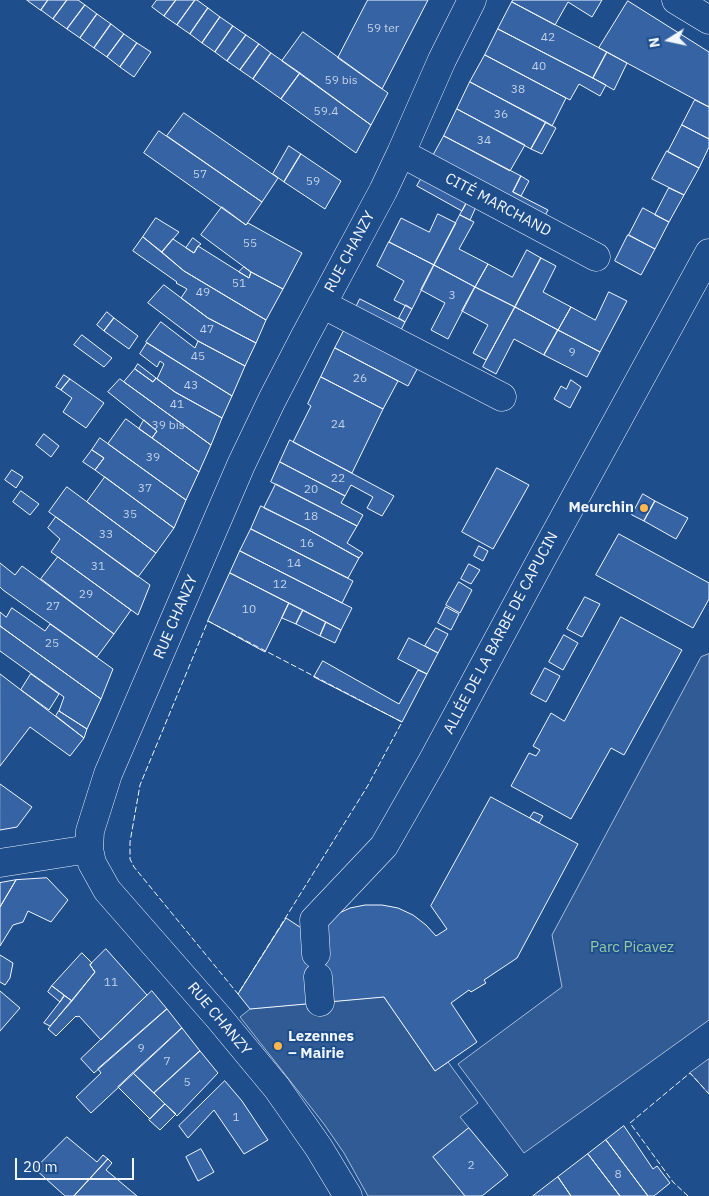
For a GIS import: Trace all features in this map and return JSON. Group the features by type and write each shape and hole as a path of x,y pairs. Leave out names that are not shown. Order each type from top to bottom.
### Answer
{"street":[{"name":"RUE CHANZY","path":"348,1196 319,1148 277,1088 206,1003 107,890 92,863 89,849 90,831 108,774 241,465 272,400 401,153 442,60 472,0"},
{"path":"676,0 709,20"},
{"name":"CITÉ MARCHAND","path":"401,153 596,257"},
{"name":"ALLÉE DE LA BARBE DE CAPUCIN","path":"318,978 314,920 384,846 705,269"},
{"path":"322,304 502,397"},
{"path":"0,863 89,849"}],"shaded area":[{"name":"Parc Picavez","path":"709,654 709,1020 524,1153 458,1064 562,987 552,935 701,657"},
{"path":"384,997 435,1071 448,1062 478,1103 460,1117 469,1128 434,1157 465,1196 368,1196 344,1153 324,1124 240,1017 250,1009"},
{"path":"709,1059 709,1094 690,1073"}],"building":[{"path":"27,0 48,0 41,10"},
{"path":"48,0 67,0 53,19 41,10"},
{"path":"67,0 78,0 85,5 67,29 53,19"},
{"path":"157,0 176,0 164,16 152,7"},
{"path":"176,0 195,0 177,25 164,16"},
{"path":"195,0 208,8 190,34 177,25"},
{"path":"368,0 428,0 382,89 338,58"},
{"path":"513,0 602,0 592,17 568,2 555,25 512,2"},
{"path":"628,1 709,52 709,107 599,48"},
{"path":"512,2 607,52 593,78 498,29"},
{"path":"85,5 97,14 80,38 67,29"},
{"path":"208,8 220,17 202,43 190,34"},
{"path":"97,14 111,24 94,48 80,38"},
{"path":"220,17 233,26 215,52 202,43"},
{"path":"111,24 124,34 107,57 94,48"},
{"path":"233,26 246,35 227,61 215,52"},
{"path":"498,29 606,85 600,96 579,84 570,100 485,55"},
{"path":"303,32 388,93 371,125 282,61"},
{"path":"124,34 137,43 120,67 107,57"},
{"path":"246,35 259,44 240,70 227,61"},
{"path":"137,43 151,52 134,77 120,67"},
{"path":"259,44 271,53 253,79 240,70"},
{"path":"607,52 627,63 614,90 593,78"},
{"path":"271,53 300,73 281,99 253,79"},
{"path":"485,55 566,98 552,126 470,82"},
{"path":"300,73 371,125 356,153 281,99"},
{"path":"470,82 546,122 531,149 457,109"},
{"path":"695,100 709,107 709,139 682,125"},
{"path":"457,109 525,145 510,171 444,136"},
{"path":"184,113 278,178 262,202 167,136"},
{"path":"546,122 556,128 542,154 531,149"},
{"path":"682,125 709,139 709,147 699,168 668,152"},
{"path":"159,131 262,202 246,225 144,153"},
{"path":"444,136 521,176 513,192 548,210 541,223 429,163"},
{"path":"289,146 301,154 284,182 273,174"},
{"path":"667,151 699,168 684,195 652,179"},
{"path":"301,154 341,181 325,209 284,182"},
{"path":"427,169 467,202 462,211 417,186"},
{"path":"521,176 529,181 521,196 513,192"},
{"path":"669,188 684,195 669,222 655,215"},
{"path":"467,202 476,207 470,220 460,215"},
{"path":"222,207 246,225 248,223 302,253 283,289 251,272 201,235"},
{"path":"643,208 669,222 655,249 629,235"},
{"path":"438,214 456,223 434,265 389,242 401,218 429,232"},
{"path":"460,215 474,222 459,249 488,264 475,287 434,265"},
{"path":"156,218 179,232 162,252 143,237"},
{"path":"628,235 655,249 641,275 615,261"},
{"path":"143,237 184,271 266,320 256,343 208,318 181,298 187,289 133,251"},
{"path":"193,238 201,244 194,253 186,248"},
{"path":"173,239 194,253 198,246 249,278 251,272 283,289 266,320 184,271 162,252"},
{"path":"389,242 434,265 412,309 394,300 404,281 377,266"},
{"path":"527,250 541,258 515,307 475,287 488,264 512,277"},
{"path":"541,258 556,266 543,292 571,307 558,330 515,307"},
{"path":"434,265 475,287 448,339 431,330 445,303 421,290"},
{"path":"244,267 251,272 249,278 239,272"},
{"path":"164,285 208,318 256,343 245,366 198,341 148,303"},
{"path":"475,287 515,307 486,360 473,353 488,325 462,311"},
{"path":"609,292 627,301 600,352 558,330 571,307 595,320"},
{"path":"360,299 405,322 397,338 352,316"},
{"path":"406,305 412,309 405,322 399,318"},
{"path":"515,307 558,330 544,355 514,339 496,374 483,367"},
{"path":"107,312 114,318 104,331 97,325"},
{"path":"114,318 138,336 129,349 104,331"},
{"path":"349,321 422,360 408,386 335,348"},
{"path":"161,322 195,348 198,341 245,366 232,396 146,342"},
{"path":"558,330 600,352 587,377 544,355"},
{"path":"82,335 112,358 104,367 74,345"},
{"path":"147,343 232,396 222,418 175,392 157,379 164,364 160,361 157,367 140,354"},
{"path":"335,348 398,381 383,409 321,377"},
{"path":"138,364 156,378 153,382 135,369"},
{"path":"135,369 153,382 156,378 175,392 222,418 211,445 124,382"},
{"path":"64,375 70,379 61,390 56,387"},
{"path":"321,377 383,409 352,473 293,442 311,406 308,404"},
{"path":"70,379 104,403 86,428 63,412 72,398 61,390"},
{"path":"120,379 211,445 199,472 152,438 157,431 108,392"},
{"path":"571,380 581,387 570,408 554,399 561,386 566,389"},
{"path":"126,419 199,472 186,500 108,444"},
{"path":"144,420 157,431 152,438 139,429"},
{"path":"44,434 59,446 51,457 36,445"},
{"path":"100,438 186,500 174,528 95,470 104,458 92,450"},
{"path":"290,440 394,496 382,516 367,508 373,497 351,485 345,496 280,462"},
{"path":"92,450 104,458 95,470 83,462"},
{"path":"280,462 345,496 341,503 363,515 357,526 271,482"},
{"path":"497,468 529,485 493,549 462,532"},
{"path":"12,470 23,477 16,488 5,480"},
{"path":"105,477 174,528 156,553 87,502"},
{"path":"276,484 357,526 347,543 363,553 359,558 264,508"},
{"path":"67,487 156,553 138,577 49,512"},
{"path":"21,491 39,504 30,515 13,502"},
{"name":"Meurchin","path":"643,494 655,501 644,521 632,515"},
{"path":"655,501 688,518 676,539 644,521"},
{"path":"261,506 359,558 348,578 251,529"},
{"path":"56,517 150,585 138,615 51,552 60,539 48,528"},
{"path":"251,529 353,581 342,603 240,551"},
{"path":"619,534 709,583 709,599 693,628 596,575"},
{"path":"479,546 488,551 483,561 474,556"},
{"path":"240,551 352,608 341,630 230,573"},
{"path":"58,557 131,610 114,634 41,579"},
{"path":"0,563 15,575 22,566 114,634 97,657 3,590 0,587"},
{"path":"469,564 480,570 471,584 461,579"},
{"path":"230,573 289,603 265,652 208,621"},
{"path":"459,582 472,590 460,613 446,605"},
{"path":"585,597 600,604 582,637 567,629"},
{"path":"289,603 303,610 296,624 282,618"},
{"path":"446,607 459,614 451,630 438,623"},
{"path":"12,608 45,631 50,624 113,669 101,699 0,626 0,612 6,617"},
{"path":"303,610 326,622 320,636 296,624"},
{"path":"621,617 682,650 624,755 611,748 571,819 511,786 529,753 536,756 540,750 533,746 551,713 564,721"},
{"path":"326,622 341,630 335,643 320,636"},
{"path":"0,626 101,699 87,729 59,711 64,697 0,651"},
{"path":"436,628 448,634 438,653 425,646"},
{"path":"564,635 578,643 563,670 549,662"},
{"path":"409,638 438,653 427,674 398,659"},
{"path":"323,661 399,704 418,670 427,674 402,722 314,677"},
{"path":"545,668 560,676 546,702 531,694"},
{"path":"0,674 84,738 70,756 30,727 0,766"},
{"path":"31,674 59,694 49,710 21,690"},
{"path":"59,711 87,729 84,738 56,716"},
{"path":"0,784 32,807 17,827 0,830"},
{"path":"491,797 578,844 517,958 484,980 486,983 471,992 469,990 451,1003 477,1042 435,1071 384,997 250,1009 238,994 286,918 306,931 350,908 365,905 382,905 398,908 413,915 436,936 447,929 431,906"},
{"path":"534,812 543,816 539,823 530,818"},
{"path":"47,878 68,900 51,922 28,911 23,922 13,925 0,946 0,907 16,880"},
{"path":"16,880 0,907 0,883"},
{"path":"106,949 147,995 101,1040 79,1016 76,1016 56,1036 48,1029 95,972 90,965"},
{"path":"82,953 92,963 90,965 95,972 72,1001 52,986"},
{"path":"0,955 13,963 10,978 5,985 0,982"},
{"path":"52,986 64,995 60,1002 48,992"},
{"path":"0,991 20,1008 0,1031"},
{"path":"152,991 167,1009 94,1073 81,1059"},
{"path":"65,996 72,1001 50,1026 44,1023"},
{"path":"167,1009 182,1028 91,1113 76,1097 101,1073 98,1069"},
{"path":"182,1028 200,1051 154,1093 133,1073"},
{"path":"200,1051 218,1073 177,1116 154,1093"},
{"path":"133,1073 165,1104 150,1119 118,1087"},
{"path":"225,1081 242,1101 268,1140 244,1154 214,1110 188,1138 179,1126"},
{"path":"165,1104 176,1114 160,1130 149,1120"},
{"path":"624,1126 653,1169 657,1166 670,1183 654,1196 648,1196 606,1140"},
{"path":"469,1128 508,1175 482,1196 465,1196 433,1157"},
{"path":"67,1137 97,1162 103,1155 108,1159 74,1196 65,1196 35,1169"},
{"path":"606,1140 648,1196 620,1196 588,1154"},
{"path":"201,1149 214,1172 198,1181 186,1157"},
{"path":"588,1154 620,1196 571,1196 558,1177"},
{"path":"108,1159 112,1163 106,1170 137,1196 74,1196"},
{"path":"558,1177 571,1196 533,1196"}],"fence":[{"path":"208,621 402,722 367,787 238,994 134,867 130,859 130,842 140,785 208,621"},
{"path":"688,1196 673,1182 630,1123 690,1073 709,1094"}],"place":[{"name":"Meurchin","path":"644,508"},
{"name":"Lezennes – Mairie","path":"278,1046"}]}
